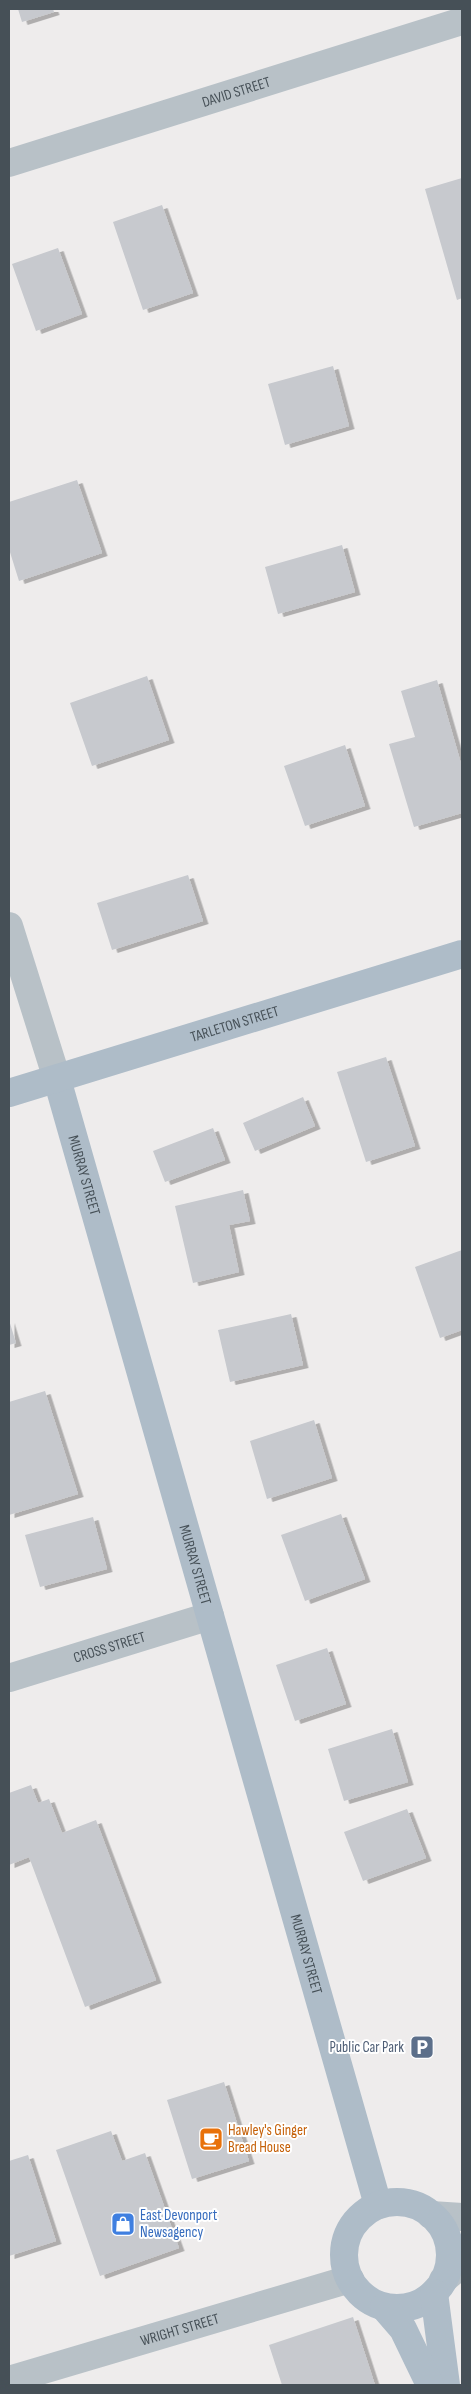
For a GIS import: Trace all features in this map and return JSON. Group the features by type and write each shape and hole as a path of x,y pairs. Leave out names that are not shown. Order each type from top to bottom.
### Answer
{"main road":[{"name":"TARLETON STREET","path":"9,1093 462,954"},
{"name":"MURRAY STREET","path":"57,1078 378,2205"},
{"path":"430,2385 403,2329 384,2306 360,2294 350,2279 344,2258 344,2244 356,2220 378,2205 394,2202 410,2203 425,2209 437,2220 446,2234 450,2250 447,2279 446,2385"},
{"path":"384,2306 411,2306 447,2279"}],"street":[{"name":"DAVID STREET","path":"9,163 462,21"},
{"name":"MURRAY STREET","path":"9,926 57,1078"},
{"name":"CROSS STREET","path":"9,1678 210,1616"},
{"path":"431,2215 462,2217"},
{"name":"WRIGHT STREET","path":"9,2380 350,2279"}],"building":[{"path":"18,9 53,9 54,12 22,22"},
{"path":"462,178 462,298 457,300 425,189"},
{"path":"162,205 193,293 143,310 113,222"},
{"path":"58,248 82,314 36,331 12,264"},
{"path":"333,366 349,426 285,445 268,384"},
{"path":"77,480 102,553 19,581 9,549 9,502"},
{"path":"342,545 355,592 278,614 265,567"},
{"path":"147,676 169,740 92,766 70,703"},
{"path":"437,680 462,767 462,813 414,827 389,744 415,737 401,691"},
{"path":"345,745 365,806 305,826 284,766"},
{"path":"188,875 203,921 112,950 97,903"},
{"path":"386,1057 415,1146 366,1162 337,1072"},
{"path":"303,1097 315,1126 255,1151 243,1123"},
{"path":"213,1128 225,1160 165,1182 153,1151"},
{"path":"243,1190 250,1221 229,1225 239,1272 193,1283 175,1206"},
{"path":"462,1250 462,1330 440,1338 415,1267"},
{"path":"291,1314 303,1365 230,1382 218,1330"},
{"path":"9,1320 16,1343 9,1345"},
{"path":"45,1391 78,1494 9,1515 9,1402"},
{"path":"314,1420 332,1478 267,1499 250,1441"},
{"path":"341,1514 365,1579 305,1601 281,1535"},
{"path":"93,1517 107,1569 40,1587 25,1535"},
{"path":"327,1648 346,1704 295,1721 276,1665"},
{"path":"392,1729 408,1782 344,1801 328,1749"},
{"path":"31,1785 38,1803 49,1799 62,1833 96,1820 156,1980 85,2007 29,1857 9,1865 9,1793"},
{"path":"407,1809 426,1858 363,1881 344,1832"},
{"path":"224,2082 249,2161 192,2179 167,2100"},
{"path":"111,2131 122,2161 145,2153 179,2248 100,2276 56,2150"},
{"path":"28,2155 56,2241 9,2256 9,2161"},
{"path":"353,2317 375,2385 282,2385 269,2345"}],"place":[{"name":"Public Car Park","path":"422,2047"},
{"name":"Hawley's Ginger Bread House","path":"211,2139"},
{"name":"East Devonport Newsagency","path":"123,2224"}]}
